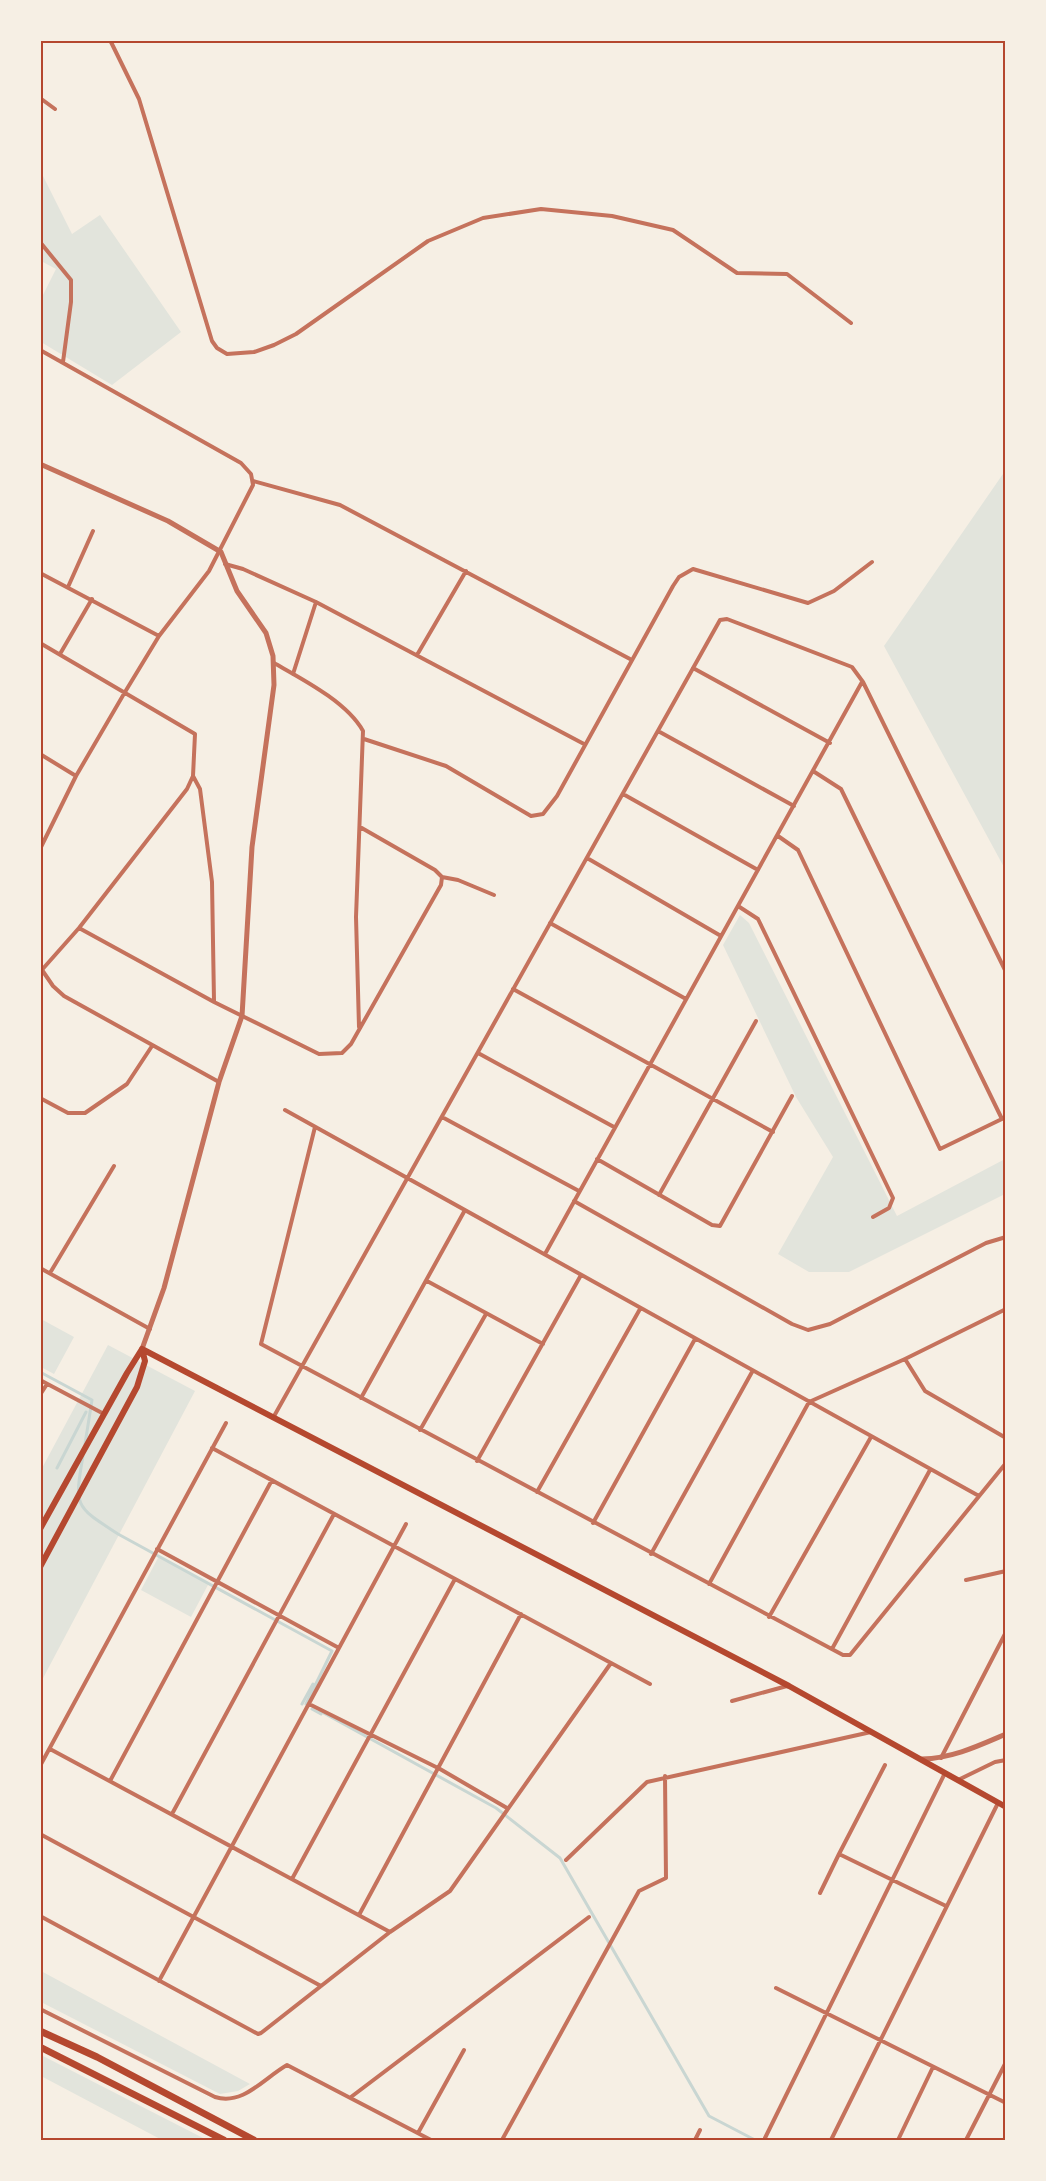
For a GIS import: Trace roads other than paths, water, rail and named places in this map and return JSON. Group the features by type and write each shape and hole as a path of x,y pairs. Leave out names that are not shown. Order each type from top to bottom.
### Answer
{"highway":[{"path":"40,2031 97,2057 254,2140"},
{"path":"40,2047 224,2140"}],"main road":[{"path":"40,1529 142,1349"},
{"path":"142,1349 789,1686 1005,1807"},
{"path":"40,1567 137,1387 145,1361 142,1349"}],"street":[{"path":"110,40 139,99 212,340 217,348 227,354 254,352 296,333 428,241 483,218 541,209 612,216 673,230 737,273 787,274 851,323"},
{"path":"40,98 55,109"},
{"path":"40,242 71,280 71,302 63,362"},
{"path":"40,350 241,463 249,470 253,481 252,490 221,552 159,636 124,692 76,776 40,849"},
{"path":"40,464 168,521 221,552 224,564 239,594 266,633 273,663 274,685 256,801 242,1016 219,1082 206,1139 150,1329 142,1349"},
{"path":"253,481 340,506 630,659"},
{"path":"68,587 93,531"},
{"path":"364,739 438,762 531,816 543,814 557,796 630,659 679,577 693,569 808,603 834,591 872,562"},
{"path":"224,564 243,568 316,602 584,744"},
{"path":"417,655 466,571"},
{"path":"40,573 159,636"},
{"path":"60,654 92,599"},
{"path":"293,674 316,602"},
{"path":"273,1419 720,620 727,619 852,667 863,682 1005,972"},
{"path":"40,643 195,734 193,776 187,789 79,928 41,970 64,996 219,1082"},
{"path":"273,663 323,692 353,718 363,731 356,916 359,1028"},
{"path":"693,668 830,743"},
{"path":"545,1254 863,682"},
{"path":"658,731 794,806"},
{"path":"40,754 76,776"},
{"path":"778,836 798,850 940,1149 1004,1118 841,789 813,771"},
{"path":"193,776 200,789 212,882 214,1002"},
{"path":"623,794 758,870"},
{"path":"360,827 435,870 442,877 458,880 494,895"},
{"path":"587,858 722,936"},
{"path":"79,928 214,1002 320,1054 332,1056 342,1053 351,1044 441,885 442,877"},
{"path":"738,906 758,919 893,1198 889,1208 873,1217"},
{"path":"550,923 686,999"},
{"path":"513,989 773,1132"},
{"path":"659,1195 756,1021"},
{"path":"40,1098 68,1113 85,1113 127,1084 152,1046"},
{"path":"478,1053 615,1127"},
{"path":"597,1159 712,1225 720,1226 792,1096"},
{"path":"285,1110 752,1372 979,1496"},
{"path":"442,1117 579,1191"},
{"path":"315,1127 261,1344 843,1655 849,1655 1005,1462"},
{"path":"50,1273 114,1166"},
{"path":"574,1202 792,1324 808,1330 830,1324 986,1243 1005,1237"},
{"path":"361,1398 465,1210"},
{"path":"40,1268 150,1329"},
{"path":"477,1461 581,1275"},
{"path":"427,1281 543,1344"},
{"path":"537,1492 640,1309"},
{"path":"709,1584 809,1402 905,1359 1005,1309"},
{"path":"420,1431 486,1314"},
{"path":"593,1523 695,1339"},
{"path":"905,1359 917,1383 925,1391 1005,1438"},
{"path":"651,1554 752,1372"},
{"path":"40,1380 104,1414"},
{"path":"40,1395 47,1384"},
{"path":"40,1766 226,1423"},
{"path":"769,1617 871,1437"},
{"path":"212,1448 650,1684"},
{"path":"832,1649 930,1470"},
{"path":"110,1781 272,1480"},
{"path":"172,1814 334,1514"},
{"path":"159,1980 406,1524"},
{"path":"157,1550 339,1648"},
{"path":"966,1580 1005,1571"},
{"path":"292,1879 455,1579"},
{"path":"359,1915 440,1769 521,1614"},
{"path":"941,1759 1005,1632"},
{"path":"40,1916 258,2034 390,1932 450,1891 611,1663"},
{"path":"732,1701 789,1686"},
{"path":"309,1704 440,1769 507,1808"},
{"path":"567,1860 647,1782 665,1776 871,1732"},
{"path":"922,1759 941,1759 963,1753 1005,1734"},
{"path":"50,1749 390,1932"},
{"path":"958,1780 995,1761 1005,1760"},
{"path":"820,1893 885,1766"},
{"path":"765,2138 945,1773"},
{"path":"502,2140 639,1891 666,1878 665,1776"},
{"path":"831,2140 998,1803"},
{"path":"40,1834 321,1986"},
{"path":"839,1854 946,1906"},
{"path":"351,2097 589,1917"},
{"path":"776,1988 1005,2103"},
{"path":"40,2009 223,2100 240,2097 287,2065 432,2140"},
{"path":"418,2133 464,2050"},
{"path":"966,2140 1005,2061"},
{"path":"898,2140 933,2067"},
{"path":"694,2140 700,2130"}],"waterway":[{"path":"40,1372 92,1400 85,1444"},
{"path":"57,1468 86,1412"},
{"path":"83,1456 79,1496 81,1504 93,1517 118,1534 332,1651 306,1704 309,1705"},
{"path":"302,1704 313,1684"},
{"path":"312,1709 321,1714"},
{"path":"320,1711 496,1808 560,1858 709,2116 755,2140"}]}
